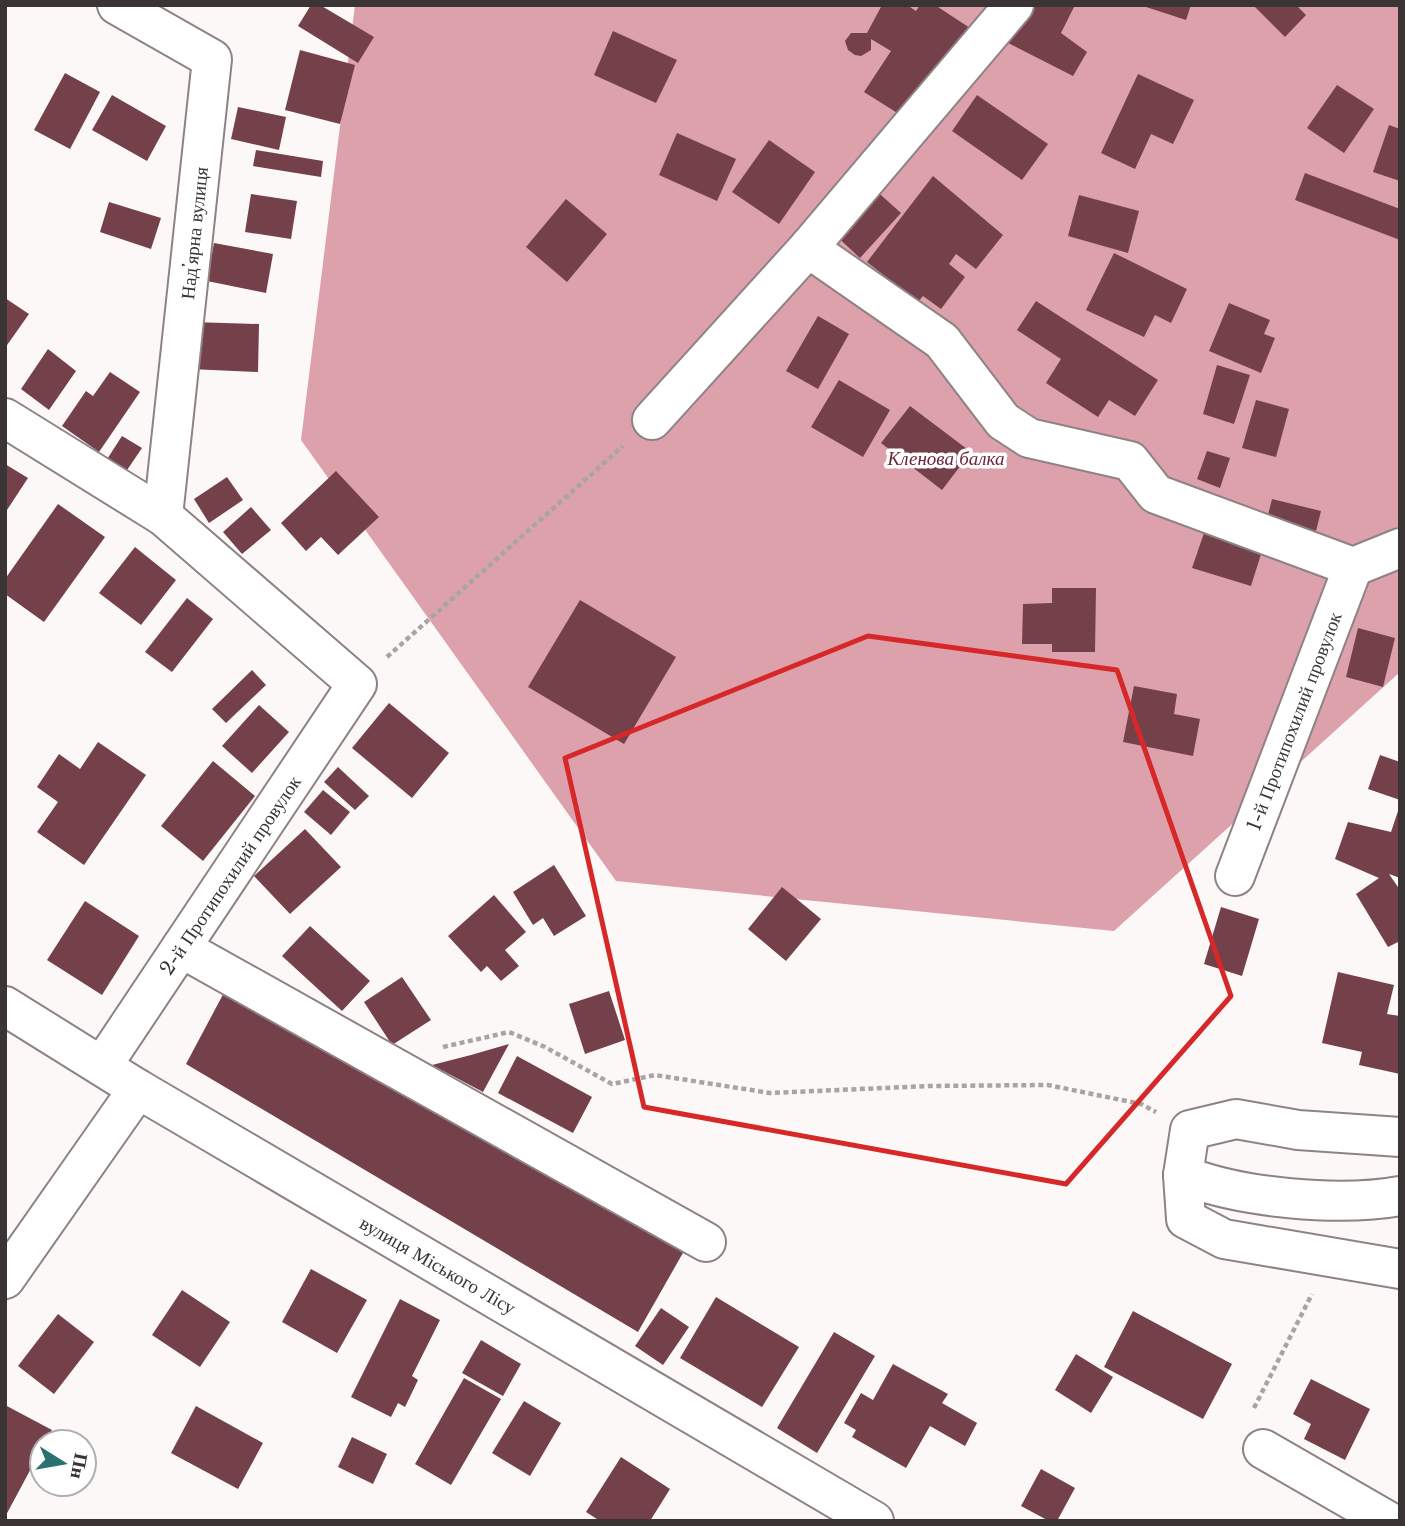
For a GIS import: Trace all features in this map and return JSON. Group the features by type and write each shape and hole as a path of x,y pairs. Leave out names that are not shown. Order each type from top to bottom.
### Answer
{"street":[{"name":"Надʼярна вулиця","path":"117,5 212,59 163,516"},
{"path":"652,420 808,248 1005,8"},
{"path":"808,248 942,341 1003,421 1028,438 1130,461 1156,494 1353,567 1400,548"},
{"path":"5,418 163,516 357,684"},
{"name":"1-й Протипохилий провулок","path":"1235,876 1353,567"},
{"name":"2-й Протипохилий провулок","path":"102,1066 357,684"},
{"path":"180,948 706,1242"},
{"name":"вулиця Міського Лісу","path":"5,1006 138,1089 874,1521"},
{"path":"5,1279 138,1089"},
{"path":"1400,1137 1298,1130 1236,1119 1190,1130 1183,1175 1186,1219 1224,1238 1400,1269"},
{"path":"1183,1175 1214,1188 1319,1199 1372,1201 1400,1196"},
{"path":"1263,1449 1388,1521"}],"path":[{"path":"357,684 652,420"},
{"path":"382,1061 509,1032 545,1046 612,1084 655,1075 770,1093 930,1086 1048,1085 1141,1104 1190,1130"},
{"path":"1263,1449 1252,1412 1314,1291"}],"highlighted area":[{"path":"868,636 1117,670 1231,996 1066,1184 644,1107 565,758"}],"green space":[{"name":"Кленова балка","path":"355,5 1400,5 1400,672 1114,931 616,881 301,440"}],"building":[{"path":"311,5 320,5 374,37 358,63 298,26"},
{"path":"882,5 907,5 916,11 920,5 935,5 970,28 910,121 864,92 891,51 871,39 871,50 861,56 855,55 848,50 845,41 851,33 867,33"},
{"path":"1026,5 1075,5 1061,33 1087,52 1073,76 1006,42"},
{"path":"1140,5 1191,5 1186,20"},
{"path":"1256,5 1296,5 1306,15 1285,37"},
{"path":"613,31 677,60 656,103 594,75"},
{"path":"300,50 355,65 340,124 285,110"},
{"path":"65,73 100,92 70,149 34,130"},
{"path":"1138,74 1194,100 1173,144 1151,134 1135,169 1101,153"},
{"path":"1337,85 1374,109 1344,153 1307,128"},
{"path":"112,95 166,126 147,161 92,130"},
{"path":"977,95 1048,144 1022,180 952,131"},
{"path":"238,107 286,117 279,150 231,139"},
{"path":"1389,125 1400,129 1400,181 1373,172"},
{"path":"677,133 736,159 717,201 659,175"},
{"path":"769,140 815,172 779,224 732,192"},
{"path":"256,150 323,161 321,177 253,166"},
{"path":"1305,173 1400,209 1400,240 1295,200"},
{"path":"933,176 1003,235 976,269 956,254 949,264 965,277 941,309 923,296 918,302 867,262"},
{"path":"872,187 901,213 860,258 832,232"},
{"path":"251,194 297,201 291,239 245,232"},
{"path":"1079,195 1139,211 1128,253 1068,236"},
{"path":"566,199 607,234 567,282 526,247"},
{"path":"109,202 161,218 151,249 100,232"},
{"path":"214,243 273,254 266,293 207,281"},
{"path":"1114,253 1187,289 1171,323 1155,315 1144,337 1086,310"},
{"path":"5,298 29,314 5,348"},
{"path":"1036,301 1158,380 1135,416 1109,400 1098,417 1046,383 1061,359 1017,330"},
{"path":"1229,303 1270,320 1264,334 1275,338 1261,373 1209,351"},
{"path":"818,316 849,334 818,389 786,371"},
{"path":"192,322 259,324 258,372 190,369"},
{"path":"48,349 76,371 49,410 21,389"},
{"path":"1217,365 1250,375 1234,424 1203,414"},
{"path":"110,372 140,392 99,452 62,426 86,391 93,396"},
{"path":"839,380 890,410 863,457 811,427"},
{"path":"1256,400 1289,409 1276,457 1242,448"},
{"path":"910,406 971,452 942,490 881,443"},
{"path":"122,436 142,448 121,479 102,467"},
{"path":"1207,451 1230,458 1220,488 1197,479"},
{"path":"5,464 28,478 5,513"},
{"path":"336,471 379,517 338,555 321,537 306,551 281,523"},
{"path":"227,477 243,500 209,523 194,499"},
{"path":"1272,499 1321,511 1313,543 1264,531"},
{"path":"58,504 105,537 44,622 5,594 5,579"},
{"path":"251,507 271,530 242,554 223,532"},
{"path":"1204,533 1262,551 1251,586 1192,568"},
{"path":"135,547 176,580 141,625 99,593"},
{"path":"1052,588 1096,588 1095,652 1052,652 1052,644 1022,644 1023,604 1052,603"},
{"path":"187,598 213,619 172,672 145,652"},
{"path":"580,600 676,657 624,744 528,687"},
{"path":"1358,628 1395,638 1383,687 1346,677"},
{"path":"252,670 266,685 226,723 212,709"},
{"path":"1134,686 1177,694 1174,714 1200,719 1193,756 1123,742"},
{"path":"389,703 449,753 412,798 352,748"},
{"path":"259,705 289,732 252,773 222,746"},
{"path":"98,742 146,775 84,865 37,832 58,802 37,787 59,754 80,769"},
{"path":"1380,755 1400,762 1400,800 1368,789"},
{"path":"213,761 255,796 203,861 161,826"},
{"path":"338,767 369,796 355,810 324,782"},
{"path":"323,790 350,812 331,835 304,812"},
{"path":"1399,808 1400,878 1389,874 1400,890 1400,941 1388,947 1356,894 1379,878 1335,859 1348,822 1391,832"},
{"path":"305,829 341,867 290,914 254,876"},
{"path":"554,865 586,916 554,936 543,918 533,925 513,892"},
{"path":"782,887 821,919 786,961 748,929"},
{"path":"494,895 526,932 505,950 519,966 501,981 487,966 481,972 448,936"},
{"path":"85,901 139,936 102,995 47,960"},
{"path":"1221,907 1259,919 1242,976 1204,964"},
{"path":"310,926 370,981 342,1011 282,956"},
{"path":"1338,972 1394,985 1387,1014 1400,1016 1400,1074 1359,1065 1362,1052 1322,1043"},
{"path":"402,977 431,1020 392,1045 364,1002"},
{"path":"227,987 684,1251 638,1332 186,1064"},
{"path":"609,991 625,1040 585,1054 569,1004"},
{"path":"509,1044 483,1092 432,1065 471,1055"},
{"path":"517,1056 592,1097 573,1133 498,1093"},
{"path":"311,1269 367,1300 337,1353 282,1322"},
{"path":"182,1290 230,1322 200,1367 152,1335"},
{"path":"716,1297 799,1347 762,1407 680,1358"},
{"path":"400,1299 440,1320 412,1376 418,1380 405,1407 398,1403 391,1417 351,1397"},
{"path":"661,1308 689,1327 663,1365 635,1346"},
{"path":"1133,1311 1232,1364 1203,1419 1104,1367"},
{"path":"58,1314 94,1342 54,1394 18,1366"},
{"path":"834,1332 875,1356 817,1453 777,1428"},
{"path":"481,1340 521,1364 503,1396 462,1373"},
{"path":"1076,1354 1113,1377 1091,1413 1055,1390"},
{"path":"893,1364 948,1394 942,1403 977,1423 965,1446 930,1426 906,1468 852,1437 856,1430 844,1423 861,1393 873,1400"},
{"path":"464,1378 501,1399 451,1485 415,1464"},
{"path":"1311,1379 1370,1409 1345,1460 1304,1439 1311,1424 1293,1414"},
{"path":"524,1401 561,1423 530,1476 492,1453"},
{"path":"5,1405 48,1428 28,1428 28,1474 5,1517"},
{"path":"196,1406 263,1443 238,1489 171,1453"},
{"path":"352,1437 387,1454 373,1484 338,1467"},
{"path":"621,1457 670,1489 650,1521 600,1521 586,1512"},
{"path":"1041,1469 1075,1488 1057,1521 1049,1521 1021,1506"}]}
